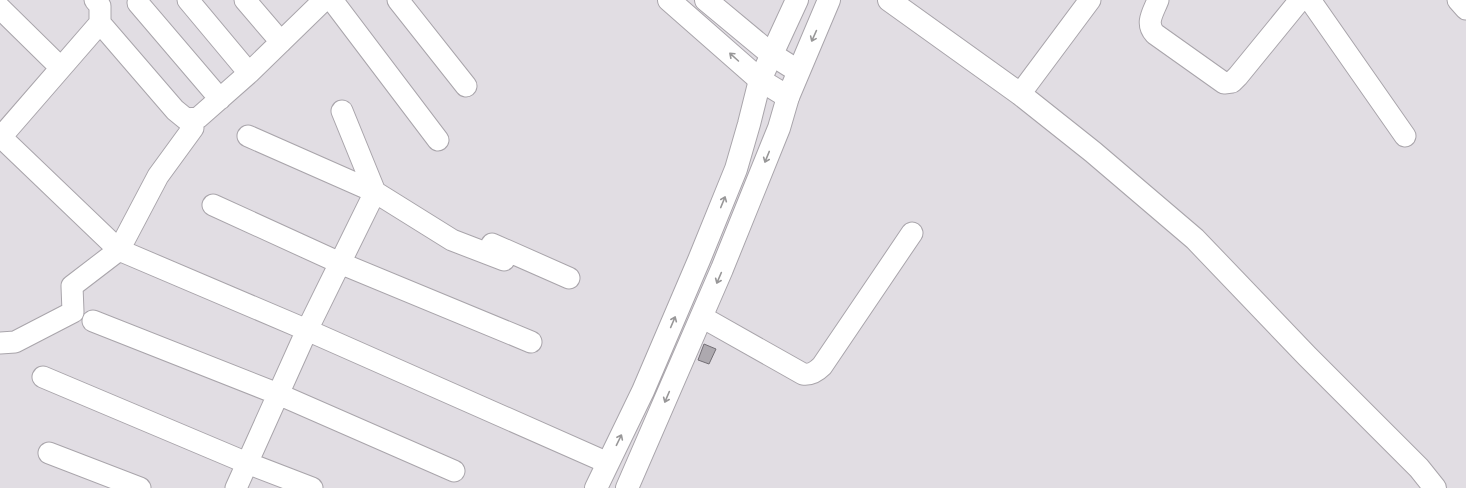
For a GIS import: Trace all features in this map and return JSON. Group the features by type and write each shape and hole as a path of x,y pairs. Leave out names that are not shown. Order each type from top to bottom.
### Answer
{"main road":[{"path":"669,0 760,80 788,97"},
{"path":"706,0 771,54 798,71"},
{"path":"596,488 643,391 720,208 736,169 760,80 797,0"},
{"path":"627,488 702,317 779,128 788,97 798,71 829,0"},
{"path":"889,0 1020,94 1093,152 1195,239 1307,356 1419,468 1435,488"}],"street":[{"path":"95,0 100,6 100,23 175,110 186,119 198,118 249,73 281,42 314,4"},
{"path":"188,0 249,73"},
{"path":"245,0 281,42"},
{"path":"332,0 438,140"},
{"path":"398,0 466,86"},
{"path":"1158,0 1150,22 1150,28 1155,34 1224,83 1232,82 1238,76 1300,0"},
{"path":"1310,0 1405,136"},
{"path":"1458,0 1466,9"},
{"path":"1020,94 1087,1"},
{"path":"138,3 220,99"},
{"path":"0,8 61,68"},
{"path":"100,23 0,137 119,250 307,330 608,463"},
{"path":"342,110 375,192 452,240 504,260"},
{"path":"0,343 15,342 73,312 72,286 119,250 158,176 193,128"},
{"path":"248,136 569,278"},
{"path":"236,488 307,330 375,192"},
{"path":"213,205 340,263 531,342"},
{"path":"702,317 803,374 815,372 822,366 912,233"},
{"path":"93,321 278,394 454,471"},
{"path":"43,377 247,463 312,488"},
{"path":"49,453 140,488"},
{"path":"80,473 130,488"}],"building":[{"path":"704,344 716,349 709,364 698,360"}]}
